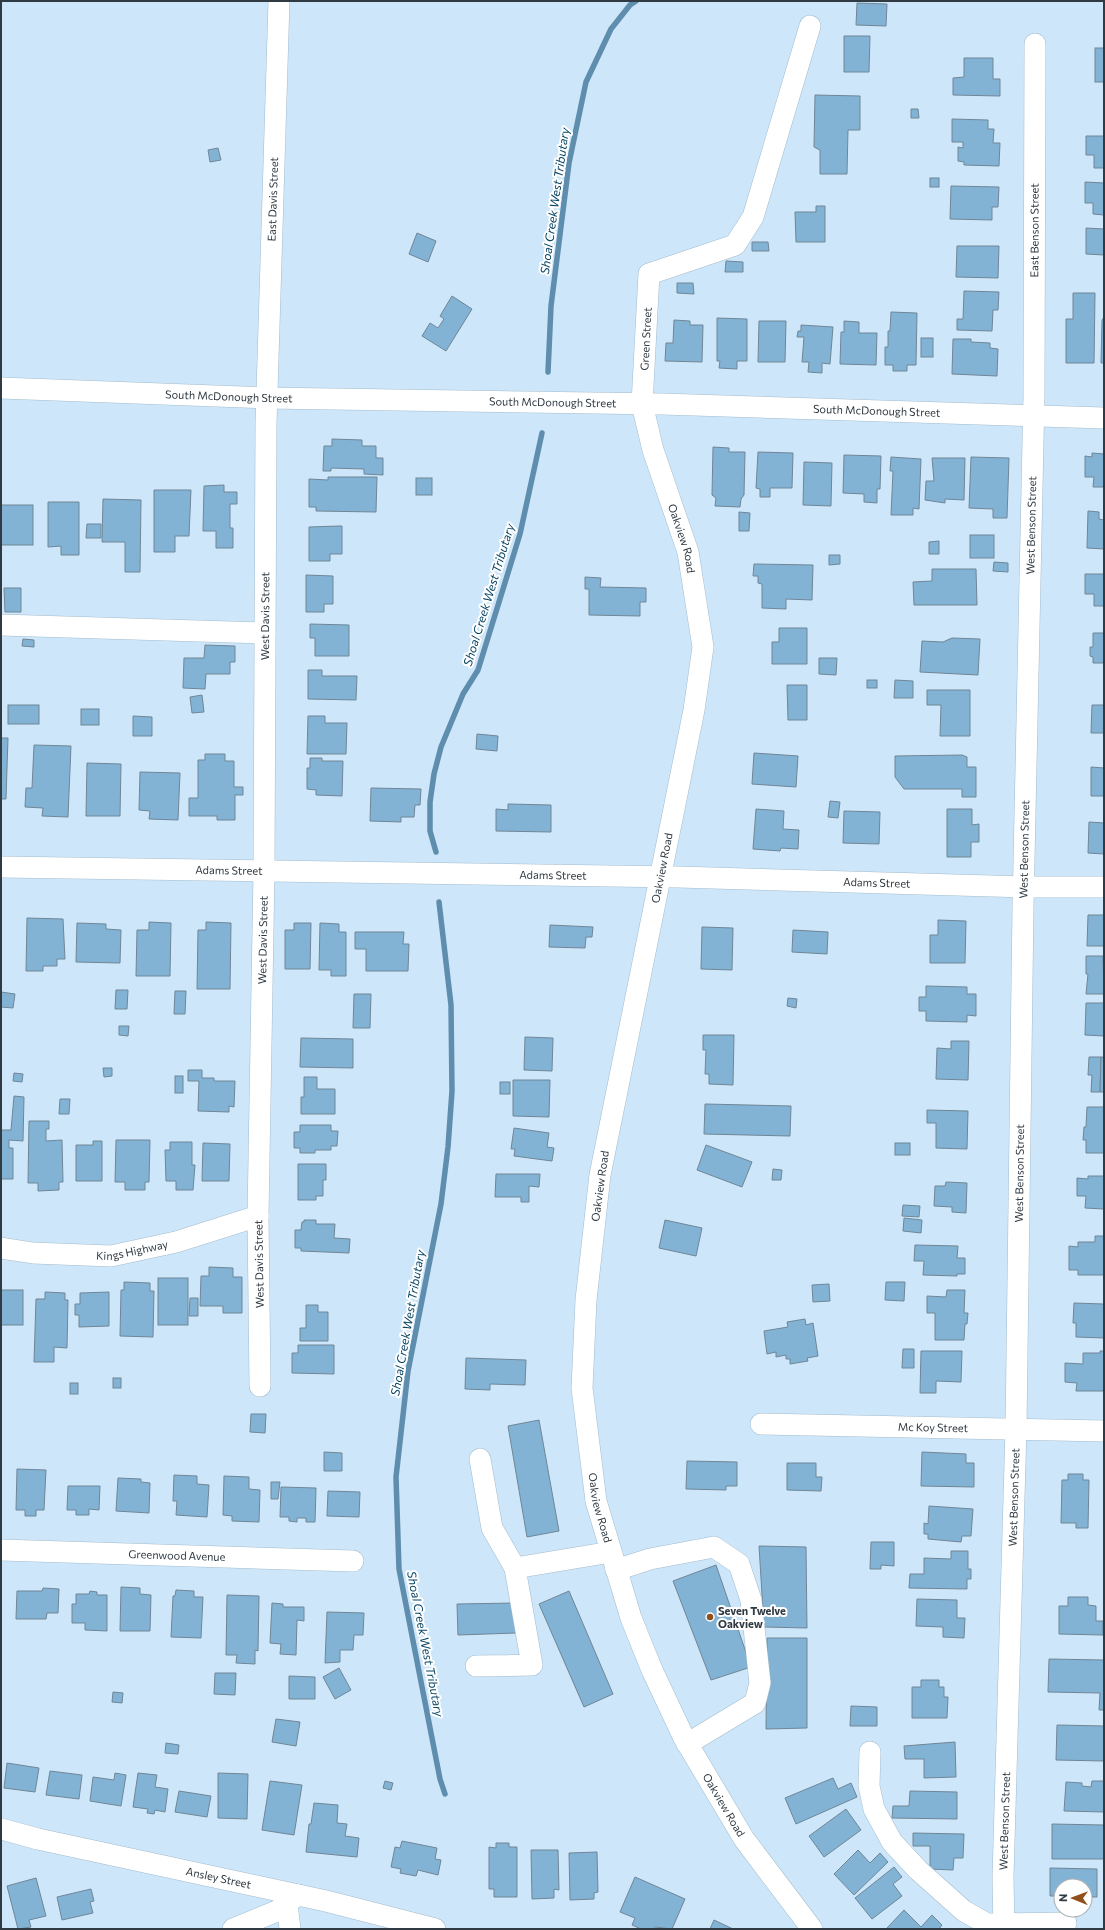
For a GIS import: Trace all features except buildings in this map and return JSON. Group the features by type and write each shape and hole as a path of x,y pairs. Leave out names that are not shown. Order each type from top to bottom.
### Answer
{"street":[{"name":"East Davis Street","path":"267,398 279,1"},
{"name":"Green Street","path":"642,404 649,274 735,245 753,217 810,26"},
{"name":"East Benson Street","path":"1033,416 1035,44"},
{"name":"South McDonough Street","path":"1,388 267,398 642,404 1104,418"},
{"name":"West Davis Street","path":"260,1386 258,1216 264,872 267,398"},
{"name":"Oakview Road","path":"642,404 653,450 688,552 703,647 694,710 600,1175 586,1300 582,1388 596,1501 631,1618 652,1670 687,1744 744,1839 812,1929"},
{"name":"West Benson Street","path":"1004,1927 1003,1877 1016,1429 1023,887 1033,416"},
{"path":"1,625 265,633"},
{"name":"Adams Street","path":"1,867 660,877 1023,887 1104,887"},
{"name":"Kings Highway","path":"1,1248 33,1253 112,1256 176,1242 258,1216"},
{"name":"Mc Koy Street","path":"761,1424 1104,1432"},
{"path":"476,1666 532,1665 515,1568 492,1528 480,1459"},
{"path":"515,1568 650,1558 714,1547 739,1564 751,1600 760,1683 756,1703 687,1744"},
{"name":"Greenwood Avenue","path":"1,1550 353,1561"},
{"path":"870,1752 869,1786 874,1809 892,1842 918,1870 964,1911 987,1924 1004,1927 1066,1923"},
{"name":"Ansley Street","path":"1,1829 292,1899 435,1929"},
{"path":"233,1929 277,1911 292,1899"},
{"path":"290,1929 292,1899"}],"waterway":[{"name":"Shoal Creek West Tributary","path":"548,372 551,306 569,163 586,82 611,29 630,5 636,1"},
{"name":"Shoal Creek West Tributary","path":"436,852 430,831 430,802 434,774 441,747 463,694 478,670 520,534 542,433"},
{"name":"Shoal Creek West Tributary","path":"439,902 451,1005 452,1091 448,1147 441,1204 408,1371 396,1477 399,1569 440,1779 445,1794"}],"place":[{"name":"Seven Twelve Oakview","path":"710,1617"}]}
